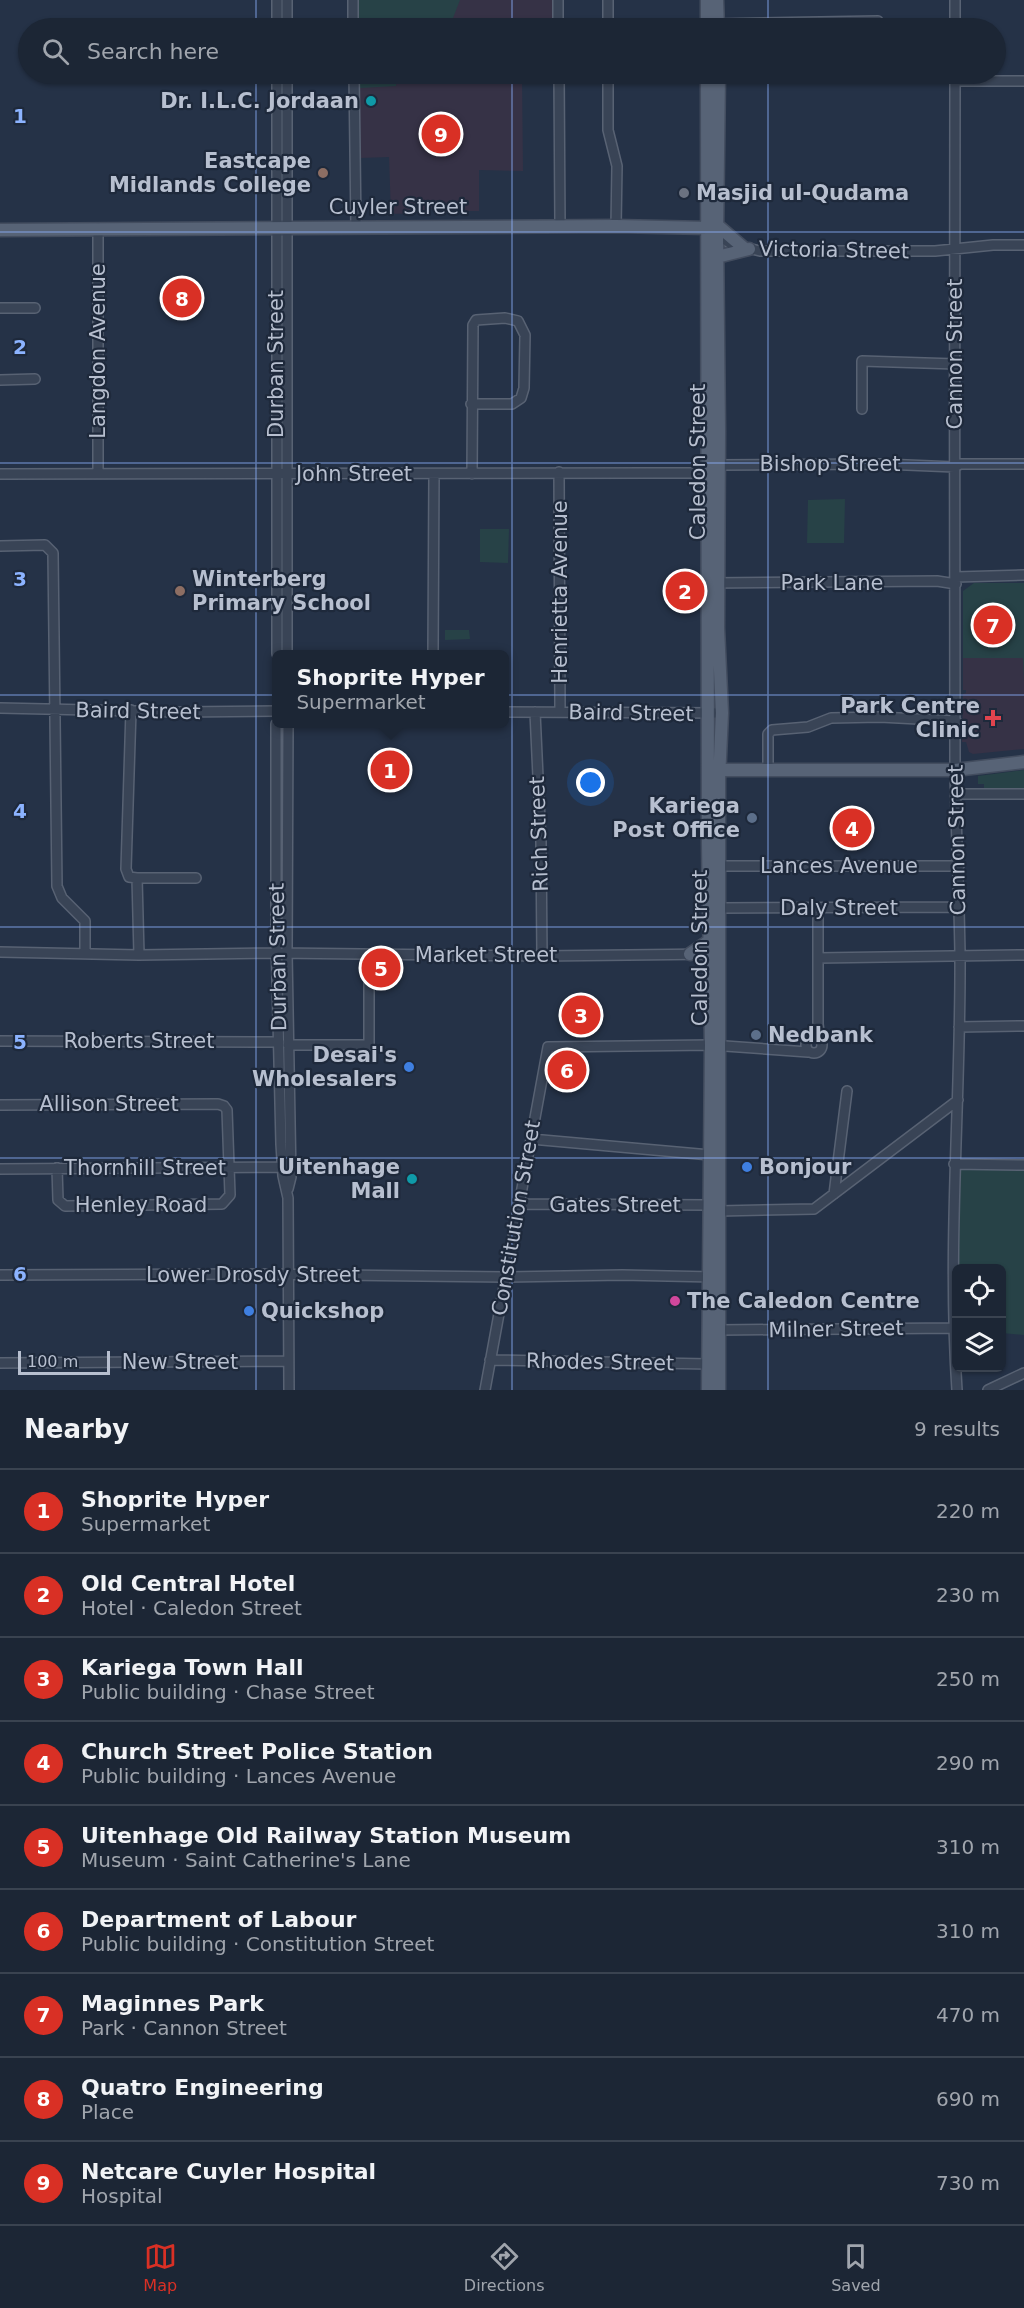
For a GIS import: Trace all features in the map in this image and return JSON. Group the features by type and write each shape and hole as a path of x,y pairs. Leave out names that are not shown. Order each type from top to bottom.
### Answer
{"main road":[{"path":"707,0 710,18"},
{"path":"714,18 717,0"},
{"name":"Caledon Street","path":"707,84 717,257 719,465 708,714 715,1046 714,1277 708,1390"},
{"name":"Caledon Street","path":"713,950 720,908 719,780 722,713 708,472 719,84"},
{"name":"Cuyler Street","path":"2,228 616,226 714,229"},
{"path":"714,229 747,249"},
{"path":"717,257 747,249"},
{"path":"708,758 720,770"},
{"path":"708,781 713,773 720,770 768,768 956,770 1024,762"},
{"path":"690,954 713,950"},
{"name":"Caledon Street","path":"714,1208 710,1155 715,1046"},
{"name":"Caledon Street","path":"714,1277 720,1330 719,1390"}],"street":[{"path":"277,0 277,18"},
{"path":"287,0 287,18"},
{"path":"353,0 353,18"},
{"path":"558,0 558,18"},
{"path":"608,0 608,18"},
{"path":"955,0 955,18"},
{"path":"1006,80 1024,81"},
{"name":"Durban Street","path":"277,84 287,474 287,650"},
{"name":"Durban Street","path":"277,650 276,473 287,84"},
{"path":"354,84 356,228"},
{"path":"559,84 560,226"},
{"path":"608,84 608,130 616,166 616,226"},
{"name":"Cannon Street","path":"953,1318 954,1164 958,1100 960,957 956,794 955,84"},
{"name":"Langdon Avenue","path":"98,228 98,473"},
{"name":"Victoria Street","path":"747,249 770,252 956,249 993,245 1024,245"},
{"path":"0,308 35,308"},
{"path":"471,404 512,404 521,398 524,388 525,340 523,328 518,321 499,318 476,320 473,323 471,404 472,474"},
{"path":"862,409 862,361 956,364"},
{"path":"0,380 35,379"},
{"name":"Bishop Street","path":"719,465 883,464 955,467 1024,464"},
{"path":"708,472 719,465"},
{"name":"Henrietta Avenue","path":"559,472 560,712"},
{"name":"John Street","path":"0,474 708,472"},
{"path":"433,650 434,474"},
{"path":"0,546 45,545 53,551 56,710 54,789 57,886 62,898 85,921 85,954"},
{"name":"Park Lane","path":"713,583 937,581 1024,575"},
{"name":"Baird Street","path":"0,708 180,712 272,711"},
{"path":"130,710 126,869 129,877 196,879"},
{"name":"Baird Street","path":"509,712 722,713"},
{"name":"Rich Street","path":"535,712 541,842 542,956"},
{"path":"768,768 768,733 772,730 808,727 831,718 880,717 956,721"},
{"name":"Durban Street","path":"276,728 277,953 287,1167 289,1390"},
{"name":"Durban Street","path":"283,1044 287,953 288,728"},
{"path":"956,794 1024,794"},
{"name":"Lances Avenue","path":"719,866 959,866"},
{"path":"137,878 139,955"},
{"name":"Daly Street","path":"720,908 959,907"},
{"path":"715,1046 790,1050 812,1043 818,1024 818,908"},
{"name":"Market Street","path":"0,952 139,955 690,954"},
{"name":"Roberts Street","path":"0,1041 369,1045 369,954"},
{"path":"818,958 1024,955"},
{"path":"959,1027 1024,1026"},
{"name":"Constitution Street","path":"485,1390 548,1047 715,1046"},
{"path":"834,1194 847,1091"},
{"name":"Gates Street","path":"520,1204 808,1210 819,1206 958,1100"},
{"name":"Allison Street","path":"0,1105 218,1104 224,1106 228,1112 228,1168"},
{"path":"531,1139 710,1155"},
{"path":"954,1164 1024,1165"},
{"name":"Thornhill Street","path":"0,1169 287,1167"},
{"name":"Henley Road","path":"57,1168 58,1200 65,1206 222,1204 230,1195 228,1168"},
{"name":"Lower Drosdy Street","path":"0,1275 714,1277"},
{"name":"Milner Street","path":"720,1330 952,1328"},
{"name":"Rhodes Street","path":"490,1360 709,1364"},
{"name":"New Street","path":"0,1362 288,1361"},
{"name":"Cannon Street","path":"956,1372 957,1390"},
{"path":"988,1390 1024,1373"}],"shaded area":[{"path":"358,0 558,0 558,18 358,18"},
{"path":"359,84 522,84 523,171 479,170 479,211 433,211 432,208 426,207 426,210 421,210 421,213 391,214 389,157 360,158"},
{"name":"Park Centre Clinic","path":"963,658 1024,658 1024,749 973,754 969,752 966,742 962,742 963,694 966,693 966,690 963,690"}],"green space":[{"path":"358,0 460,0 453,18 358,18"},
{"path":"360,84 396,84 396,86 360,88"},
{"path":"845,499 844,543 807,543 808,500"},
{"path":"480,529 509,529 508,563 480,562"},
{"path":"974,583 1024,583 1024,681 1023,658 963,658 963,591"},
{"path":"445,630 469,630 470,639 445,640"},
{"path":"1024,770 1024,790 990,791 984,789 984,784 978,784 978,776"},
{"path":"954,1164 1024,1165 1024,1335 1006,1333 1006,1264 956,1264"}],"place":[{"name":"Dr. I.L.C. Jordaan","path":"371,101"},
{"name":"Netcare Cuyler Hospital","path":"441,134"},
{"name":"Eastcape Midlands College","path":"323,173"},
{"name":"Masjid ul-Qudama","path":"684,193"},
{"name":"Quatro Engineering","path":"182,298"},
{"name":"Winterberg Primary School","path":"180,591"},
{"name":"Old Central Hotel","path":"685,591"},
{"name":"Maginnes Park","path":"993,625"},
{"name":"Park Centre Clinic","path":"993,718"},
{"name":"Shoprite Hyper","path":"390,770"},
{"name":"Kariega Post Office","path":"752,818"},
{"name":"Church Street Police Station","path":"852,828"},
{"name":"Uitenhage Old Railway Station Museum","path":"381,968"},
{"name":"Kariega Town Hall","path":"581,1015"},
{"name":"Nedbank","path":"756,1035"},
{"name":"Desai's Wholesalers","path":"409,1067"},
{"name":"Department of Labour","path":"567,1070"},
{"name":"Bonjour","path":"747,1167"},
{"name":"Uitenhage Mall","path":"412,1179"},
{"name":"The Caledon Centre","path":"675,1301"},
{"name":"Quickshop","path":"249,1311"}]}
